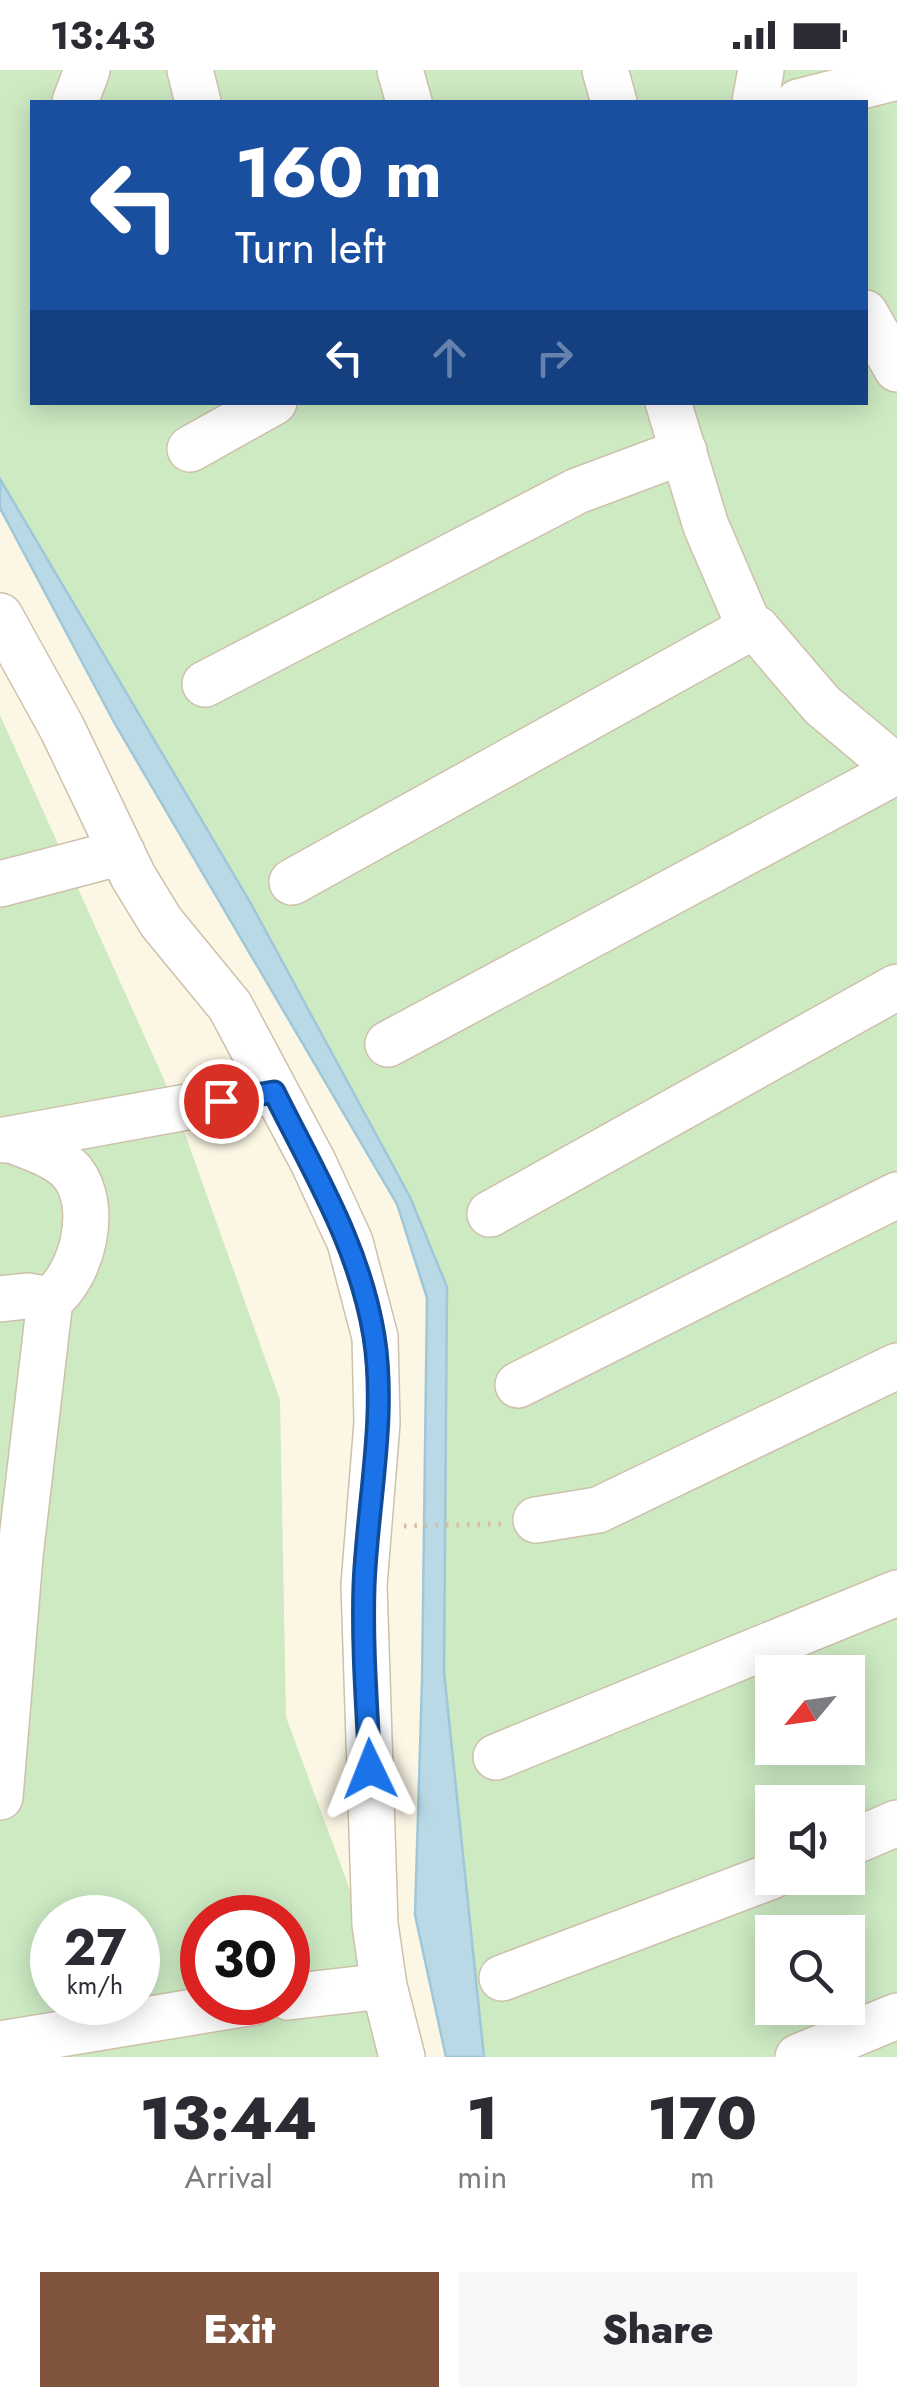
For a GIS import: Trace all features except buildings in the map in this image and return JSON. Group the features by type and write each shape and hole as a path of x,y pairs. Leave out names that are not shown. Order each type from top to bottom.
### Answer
{"street":[{"path":"76,100 88,70"},
{"path":"190,70 198,100"},
{"path":"400,70 408,100"},
{"path":"604,70 613,100"},
{"path":"755,100 761,70"},
{"path":"806,100 897,77"},
{"path":"868,318 897,369"},
{"path":"190,449 269,405"},
{"path":"669,405 706,526 750,628"},
{"path":"205,684 577,491 684,451"},
{"path":"0,616 161,922 230,1006 313,1162 350,1242 374,1337 377,1423 364,1585 375,1924 384,1986 402,2057"},
{"path":"292,882 750,628 757,629 822,704 897,770 388,1044"},
{"path":"0,884 122,852"},
{"path":"490,1214 897,988"},
{"path":"5,1140 274,1092"},
{"path":"0,1797 20,1556 50,1300 64,1288 78,1260 85,1223 82,1198 72,1173 52,1158 5,1140"},
{"path":"518,1385 897,1195"},
{"path":"0,1298 27,1296 50,1300"},
{"path":"536,1520 598,1510 897,1366"},
{"path":"496,1757 897,1594"},
{"path":"865,1837 897,1824"},
{"path":"502,1978 755,1882"},
{"path":"310,1994 384,1986"},
{"path":"0,2044 180,2014"},
{"path":"798,2057 897,2016"}],"path":[{"path":"396,1526 482,1526"}],"green space":[{"path":"0,70 897,70 897,2057 484,2057 444,1672 447,1287 410,1197 250,902 0,478"},
{"path":"0,715 171,1095 280,1400 286,1717 359,1914 397,2057 0,2057"}],"water":[{"path":"0,479 250,902 410,1197 447,1287 444,1672 484,2057 446,2057 415,1915 427,1298 397,1204 115,724 0,508"}],"route":[{"path":"221,1101 274,1092 313,1162 350,1242 374,1337 377,1423 364,1585 370,1769"}]}
